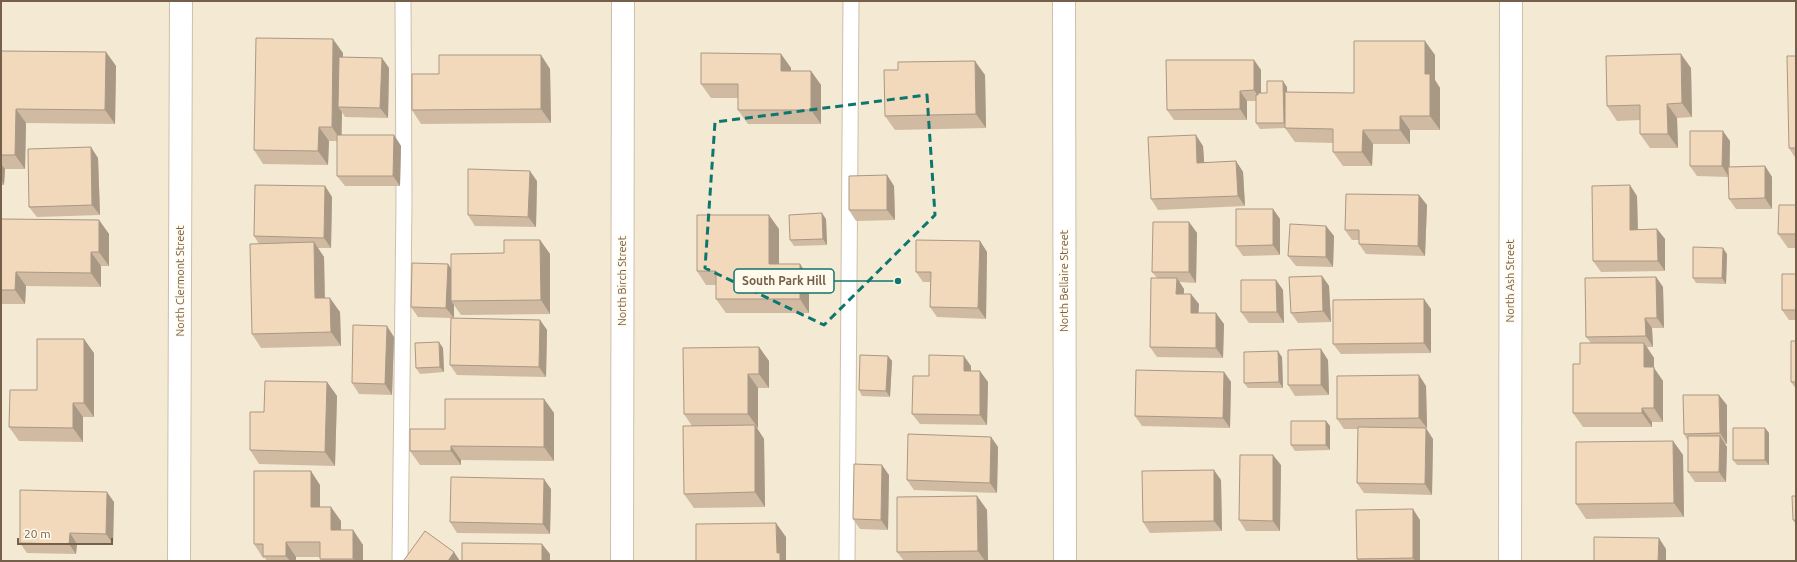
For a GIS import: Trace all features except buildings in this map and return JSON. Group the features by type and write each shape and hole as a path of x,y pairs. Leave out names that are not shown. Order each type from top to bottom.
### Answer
{"street":[{"name":"North Clermont Street","path":"179,561 181,1"},
{"name":"North Birch Street","path":"622,561 623,1"},
{"name":"North Bellaire Street","path":"1064,1 1065,561"},
{"name":"North Ash Street","path":"1510,561 1511,1"}],"lane":[{"path":"400,561 404,202 403,1"},
{"path":"847,561 851,1"}],"highlighted area":[{"path":"927,95 935,215 824,325 705,268 715,122"}],"shaded area":[{"path":"1,1 1796,1 1796,561 1,561"}],"place":[{"name":"South Park Hill","path":"898,281"}]}
